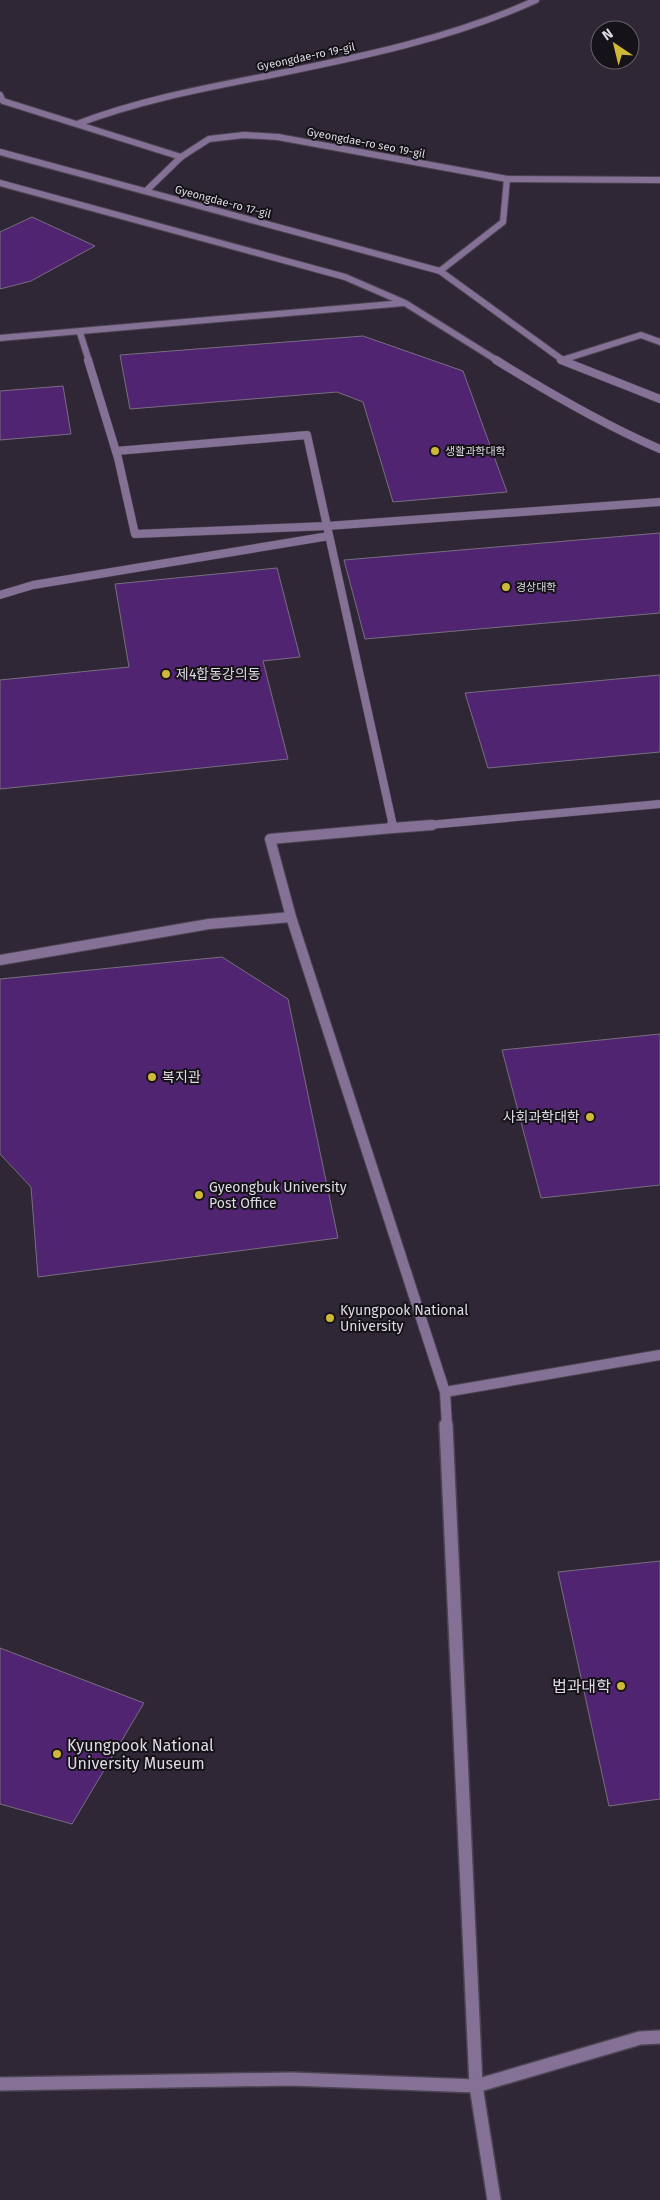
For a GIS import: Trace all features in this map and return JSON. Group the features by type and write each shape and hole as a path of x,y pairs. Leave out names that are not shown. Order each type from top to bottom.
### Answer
{"street":[{"name":"Gyeongdae-ro 19-gil","path":"77,124 101,114 176,94 332,63 428,39 512,12 536,0"},
{"path":"1,99 180,157"},
{"name":"Gyeongdae-ro seo 19-gil","path":"146,191 180,157 209,139 244,135 278,137 507,179 660,180"},
{"name":"Gyeongdae-ro 17-gil","path":"0,152 440,271 562,360 660,399"},
{"path":"440,271 503,222 507,179"},
{"path":"0,183 345,277 405,303 548,392 614,429 660,449"},
{"path":"0,338 80,333 405,303"},
{"path":"80,333 116,451 135,534 328,531 660,502"},
{"path":"562,360 642,336 660,342"},
{"path":"116,451 307,435 393,828"},
{"path":"0,595 33,585 328,531"},
{"path":"494,2200 476,2086 445,1392 291,917 270,838 660,804"},
{"path":"0,960 209,924 291,917"},
{"path":"445,1392 660,1355"},
{"path":"0,2084 291,2079 476,2086 640,2038 660,2037"}],"building":[{"path":"32,217 95,246 31,281 0,289 0,232"},
{"name":"생활과학대학","path":"363,336 463,371 507,492 393,502 363,402 337,392 130,409 120,355"},
{"path":"63,386 71,434 0,440 0,391"},
{"name":"경상대학","path":"660,533 660,613 365,639 344,560"},
{"name":"제4합동강의동","path":"277,568 300,657 263,661 288,759 0,789 0,680 129,667 115,584"},
{"path":"660,675 660,752 488,768 465,693"},
{"name":"복지관","path":"222,957 288,999 338,1238 38,1277 31,1187 0,1154 0,979"},
{"name":"사회과학대학","path":"660,1034 660,1185 541,1198 502,1050"},
{"name":"법과대학","path":"660,1561 660,1799 609,1806 558,1572"},
{"name":"Kyungpook National University Museum","path":"0,1648 144,1703 72,1824 0,1804"}],"place":[{"name":"생활과학대학","path":"435,451"},
{"name":"경상대학","path":"506,587"},
{"name":"제4합동강의동","path":"166,674"},
{"name":"복지관","path":"152,1077"},
{"name":"사회과학대학","path":"590,1117"},
{"name":"Gyeongbuk University Post Office","path":"199,1195"},
{"name":"Kyungpook National University","path":"330,1318"},
{"name":"법과대학","path":"621,1686"},
{"name":"Kyungpook National University Museum","path":"57,1754"}]}
